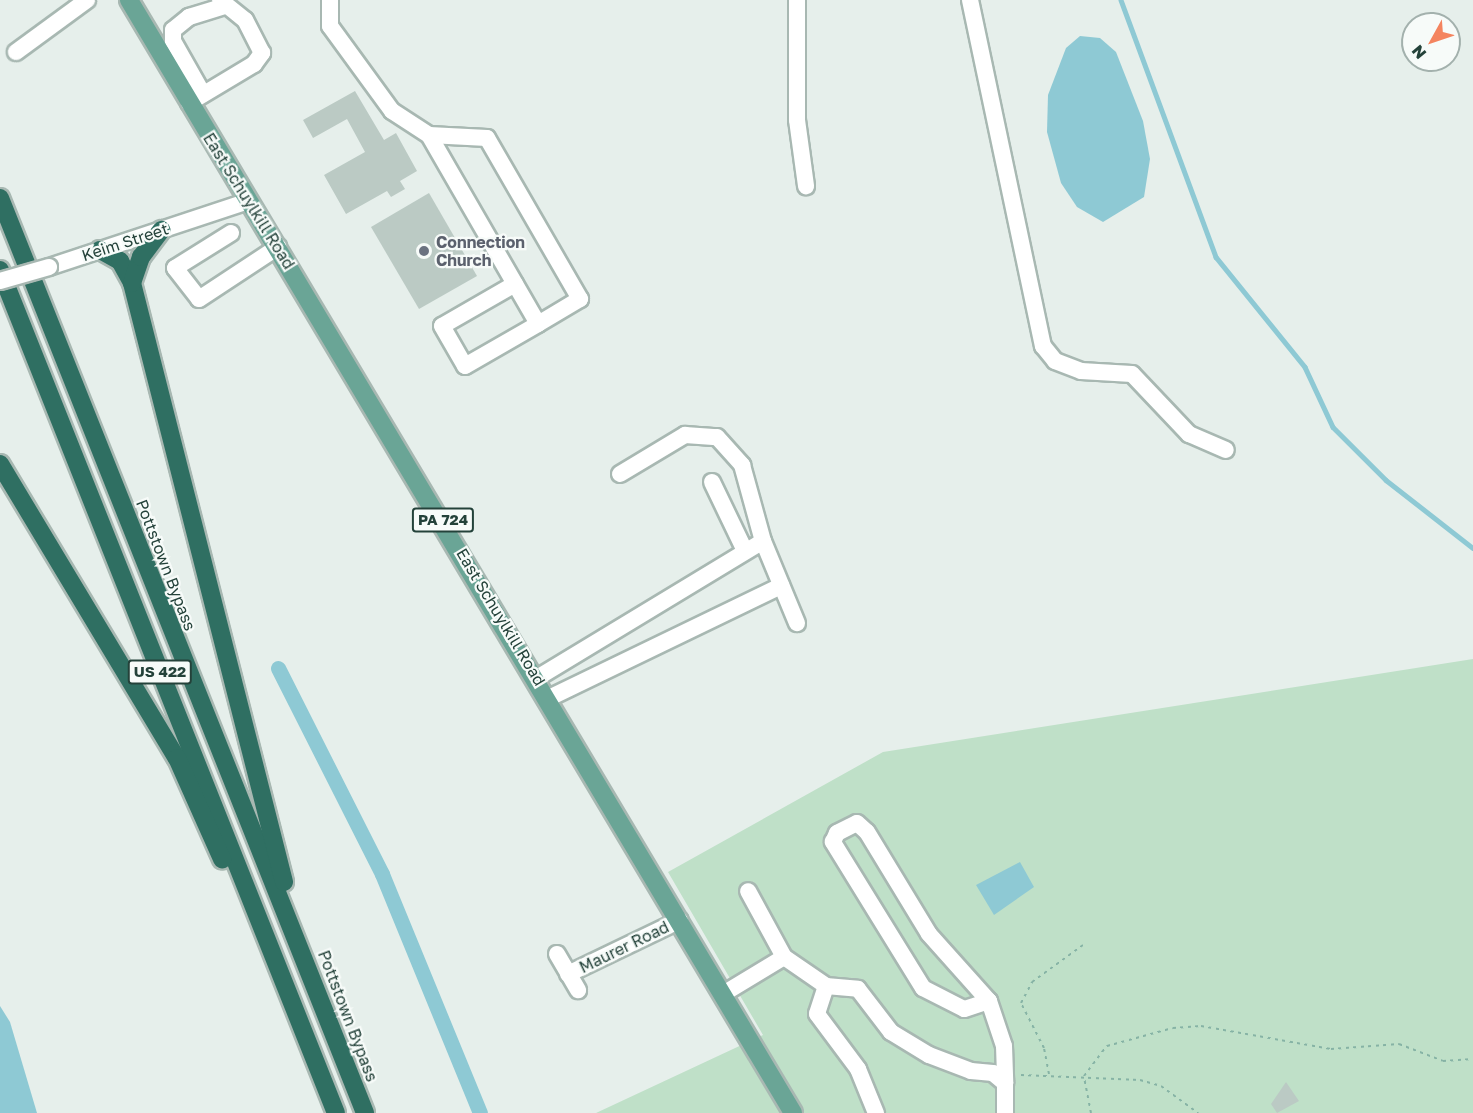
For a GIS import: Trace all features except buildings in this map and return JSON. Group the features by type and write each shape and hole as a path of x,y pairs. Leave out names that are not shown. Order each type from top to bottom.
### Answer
{"highway":[{"name":"Pottstown Bypass","path":"0,198 300,941 365,1113"},
{"path":"132,282 141,257 160,230"},
{"path":"100,250 120,261 132,282 300,941"},
{"name":"US 422","path":"0,270 336,1113"},
{"path":"0,464 177,758 320,1073"}],"main road":[{"name":"East Schuylkill Road","path":"134,1 165,46 196,99 249,201 549,698 793,1113"}],"street":[{"path":"16,52 87,0"},
{"path":"330,0 330,26 392,111 429,135 538,324"},
{"path":"797,0 798,120 806,186"},
{"path":"970,0 1042,346 1055,361 1082,371 1132,374 1189,434 1226,450"},
{"path":"165,46 177,25 222,3 245,20 262,53 254,64 196,99"},
{"path":"429,135 488,138 580,299 465,366 442,326 515,284"},
{"name":"Keim Street","path":"0,281 249,201"},
{"path":"231,233 175,268 199,299 278,247"},
{"path":"620,474 685,435 717,436 742,465 763,541 797,623"},
{"path":"712,482 745,551"},
{"path":"537,678 763,541"},
{"path":"549,698 781,586"},
{"path":"989,1001 964,1009 943,1001 914,978 833,842 837,833 857,823 929,934 989,1001 1005,1062 1005,1113"},
{"path":"748,891 784,957 826,986 858,989 891,1032 929,1054 971,1071 993,1073 1005,1083"},
{"name":"Maurer Road","path":"568,974 680,920"},
{"name":"Maurer Road","path":"557,954 578,990"},
{"path":"723,994 784,957"},
{"path":"826,986 817,1014 858,1069 876,1113"}],"path":[{"path":"1049,1075 1044,1048 1021,1003 1032,982 1083,945"},
{"path":"1091,1113 1084,1076 1107,1046 1201,1026 1331,1049 1399,1044 1443,1061 1473,1059"},
{"path":"1005,1062 1024,1076 1121,1076 1161,1086 1198,1113"}],"green space":[{"path":"1473,659 1473,1113 596,1113 763,1035 668,872 883,752"}],"water":[{"path":"1080,36 1100,38 1116,52 1143,121 1150,159 1144,197 1103,222 1077,207 1061,183 1047,132 1048,95 1066,48"},
{"path":"1020,862 1034,887 994,915 976,885"},
{"path":"0,1006 10,1022 37,1113 0,1113"}],"waterway":[{"path":"1121,0 1216,257 1305,367 1333,427 1386,480 1473,548"},
{"path":"278,668 382,874 480,1113"}],"place":[{"name":"Connection Church","path":"424,251"}]}
